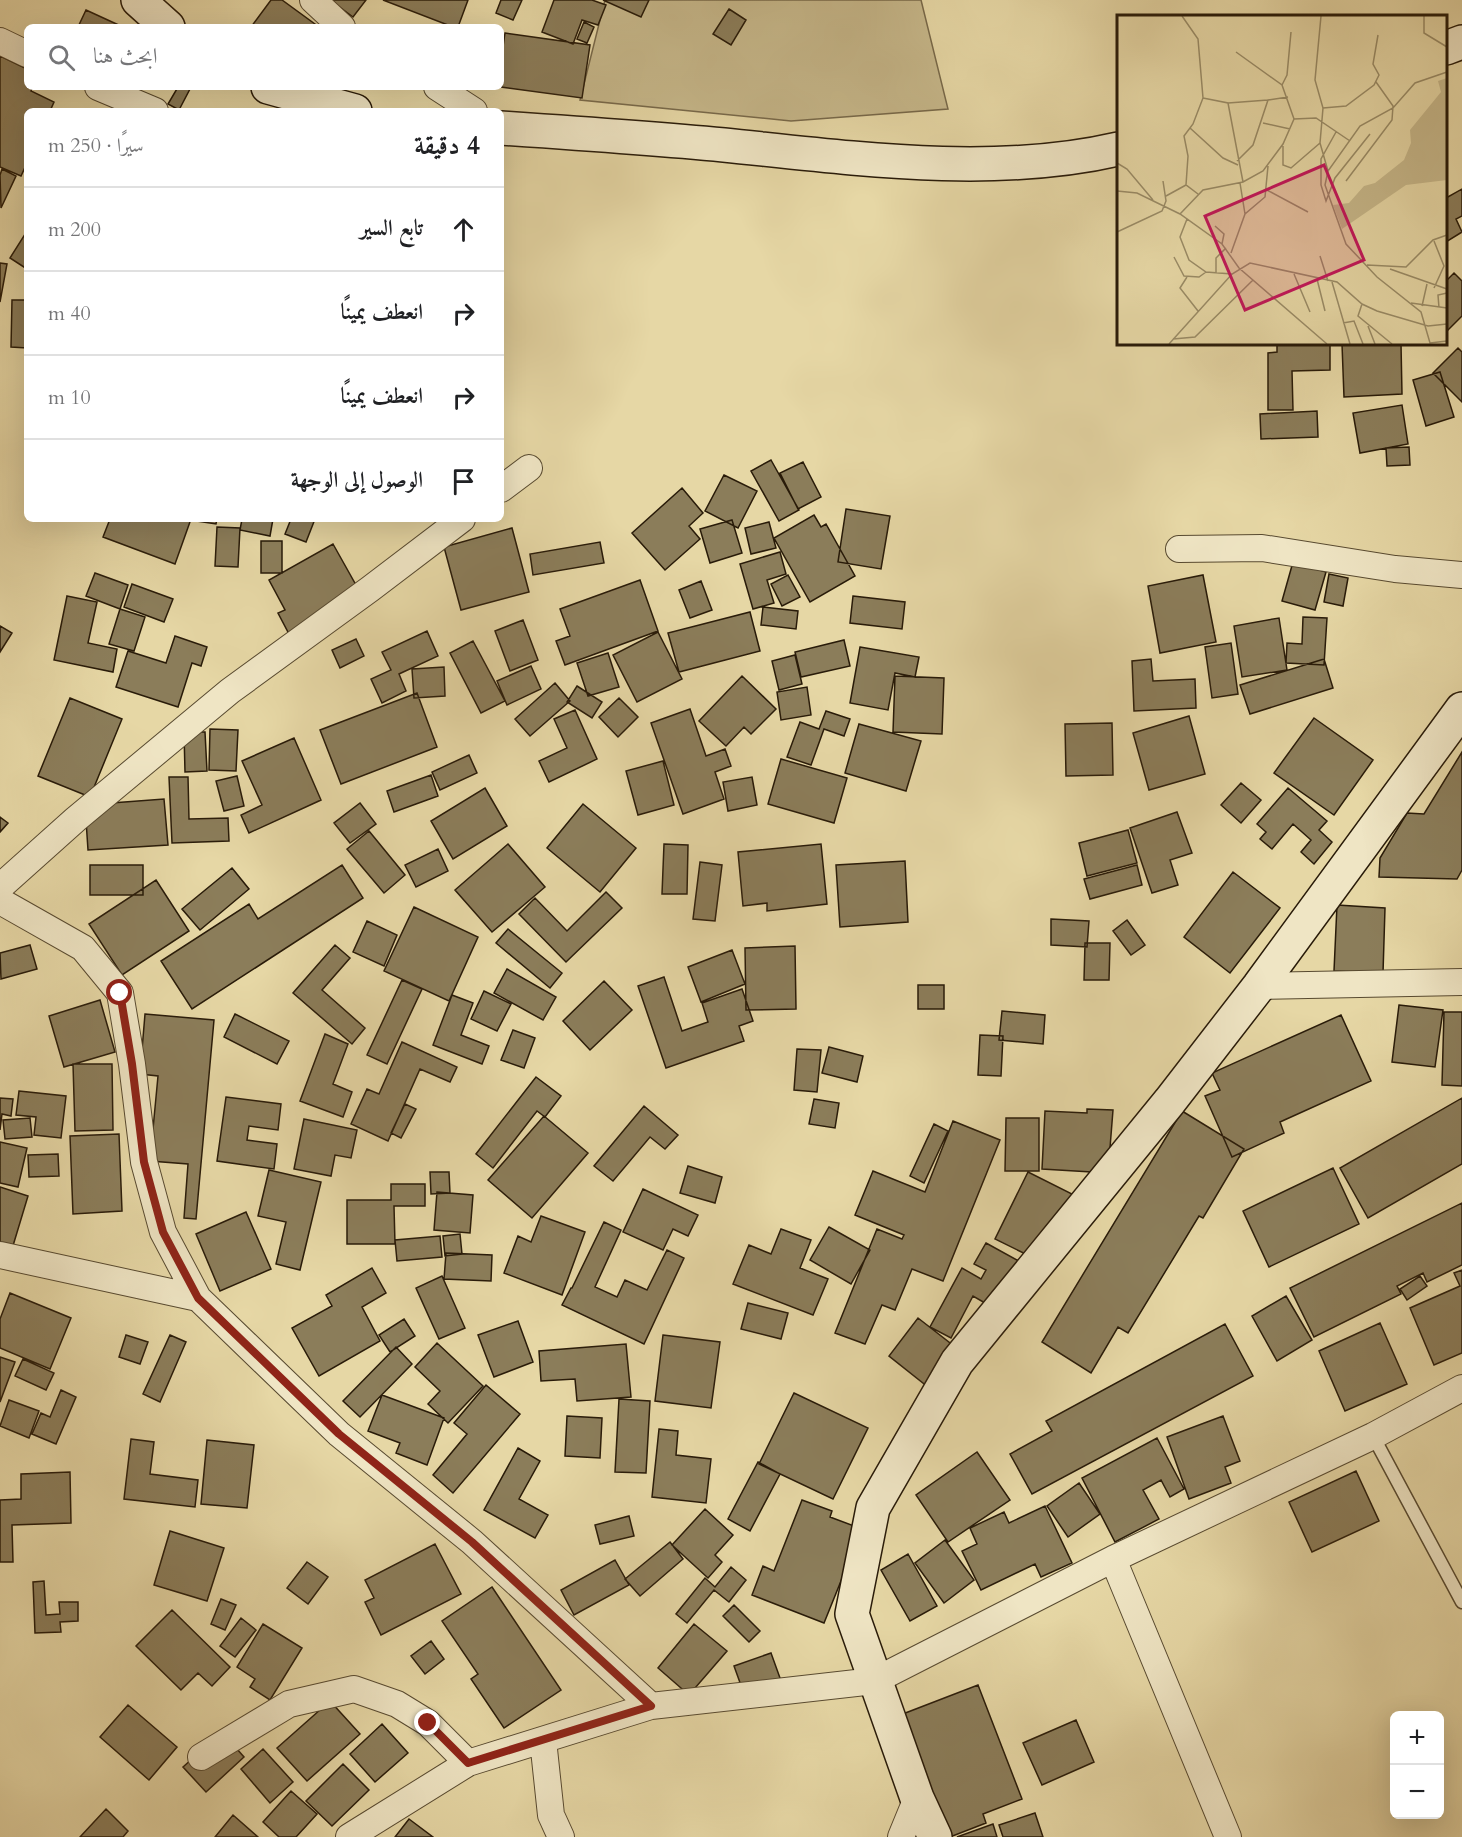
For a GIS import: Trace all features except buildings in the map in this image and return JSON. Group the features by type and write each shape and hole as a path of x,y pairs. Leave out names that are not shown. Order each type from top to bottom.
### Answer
{"street":[{"path":"138,0 165,24"},
{"path":"313,0 339,24"},
{"path":"0,40 24,52"},
{"path":"1447,48 1462,42"},
{"path":"105,90 148,108"},
{"path":"279,90 344,108"},
{"path":"442,90 469,108"},
{"path":"504,128 646,137 830,156 939,162 1024,163 1086,156 1117,148"},
{"path":"504,487 529,468"},
{"path":"0,887 76,819 230,691 458,522"},
{"path":"1179,549 1262,548 1395,569 1462,575"},
{"path":"935,1837 917,1798 852,1614 873,1508 957,1362 1163,1110 1259,986 1461,712"},
{"path":"0,901 83,948 120,993 132,1064 144,1162 163,1232 198,1298 339,1434 472,1542 651,1706"},
{"path":"1259,986 1462,982"},
{"path":"0,1255 198,1298"},
{"path":"349,1837 468,1763 651,1706 874,1681 1113,1559 1373,1436 1462,1388"},
{"path":"1113,1559 1228,1837"},
{"path":"201,1757 289,1704 354,1689 397,1704 428,1723 468,1763"},
{"path":"543,1740 551,1815 561,1837"},
{"path":"901,1837 917,1798"}],"lane":[{"path":"1373,1436 1462,1602"}],"shaded area":[{"path":"605,0 921,0 948,109 791,121 580,100"}],"route":[{"path":"120,993 132,1064 144,1162 163,1232 198,1298 339,1434 472,1542 651,1706 468,1763 428,1723"}]}
